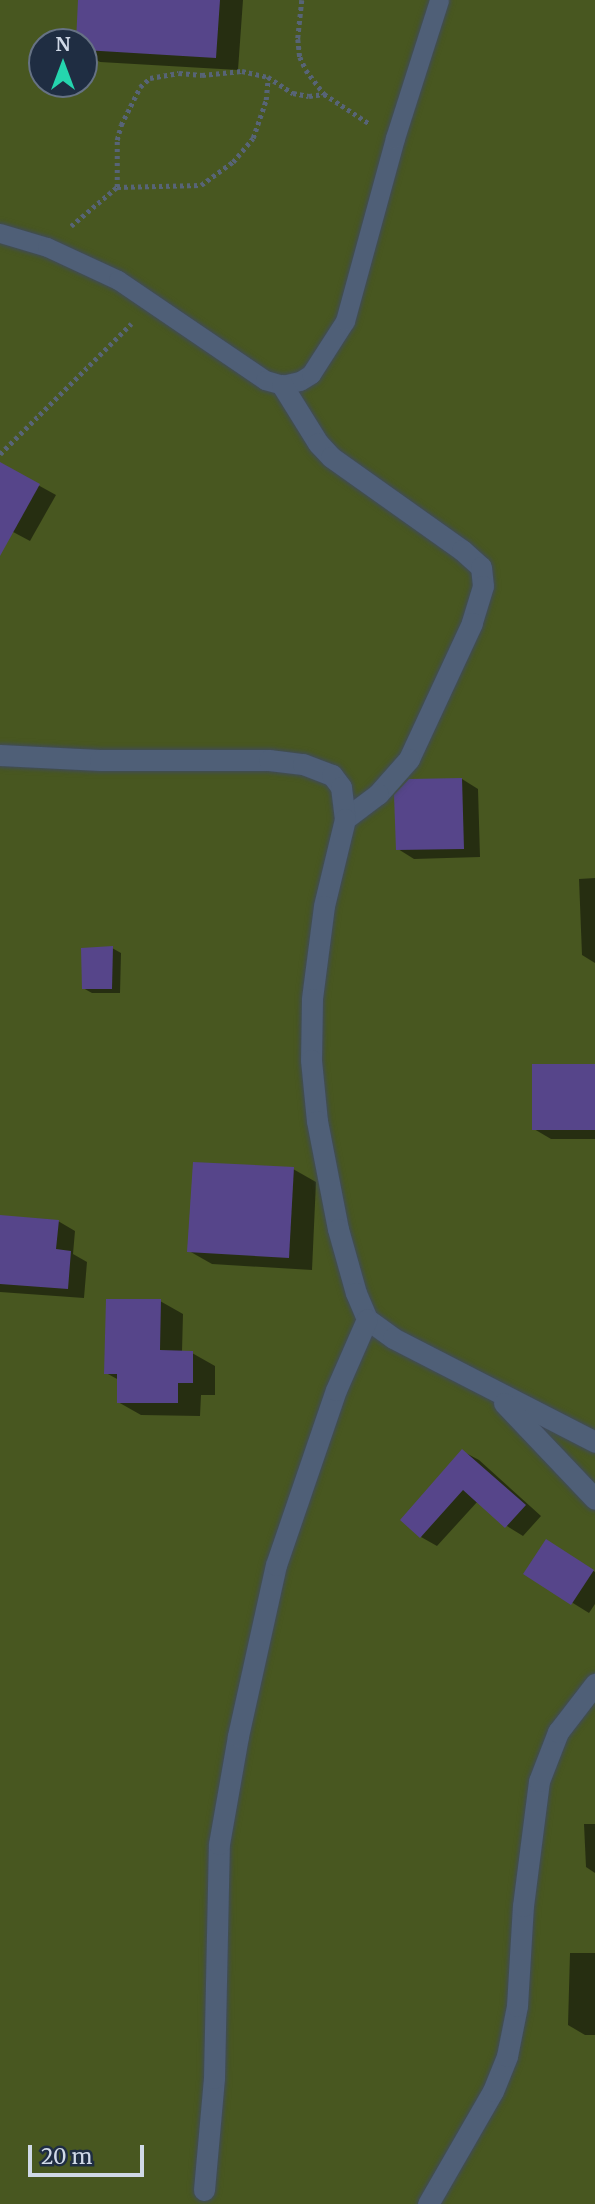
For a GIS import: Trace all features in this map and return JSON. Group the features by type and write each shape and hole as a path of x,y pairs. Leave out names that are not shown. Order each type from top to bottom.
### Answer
{"street":[{"path":"282,385 318,443 331,457 462,550 481,567 483,586 472,623 409,758 386,786 345,819"},
{"path":"0,755 100,760 269,760 303,764 332,775 341,787 345,819 324,906 312,999 311,1060 317,1121 338,1229 356,1293 367,1318 393,1338 595,1442"},
{"path":"204,2190 214,2078 219,1844 238,1736 276,1565 336,1390 367,1318"},
{"path":"493,1391 595,1499"},
{"path":"428,2204 493,2091 507,2056 517,2006 523,1906 539,1781 558,1732 595,1684"}],"lane":[{"path":"0,233 47,247 118,280 249,372 282,385 300,381 311,374 345,321 395,138 439,0"}],"path":[{"path":"302,0 300,57 324,94 395,138"},
{"path":"117,187 117,140 121,125 140,87 150,78 178,73 202,75 242,71 268,77 293,93 309,96 324,94"},
{"path":"47,247 117,187 201,185 233,162 258,128 267,100 268,77"},
{"path":"0,454 152,304"}],"green space":[{"path":"0,0 595,0 595,2204 0,2204"}],"building":[{"path":"78,0 220,0 216,58 98,51 98,28 77,28"},
{"path":"0,462 40,484 0,556"},
{"path":"462,778 464,849 396,850 394,795 409,779"},
{"path":"113,946 112,989 82,989 81,948"},
{"path":"532,1064 595,1064 595,1130 532,1130"},
{"path":"193,1162 294,1167 289,1258 187,1252"},
{"path":"0,1215 59,1220 56,1249 71,1251 68,1289 0,1284"},
{"path":"106,1299 161,1299 160,1350 193,1351 193,1383 178,1383 178,1403 117,1403 117,1374 104,1374"},
{"path":"462,1449 526,1505 505,1528 463,1490 420,1538 400,1520"},
{"path":"546,1539 594,1570 571,1605 523,1574"}]}
